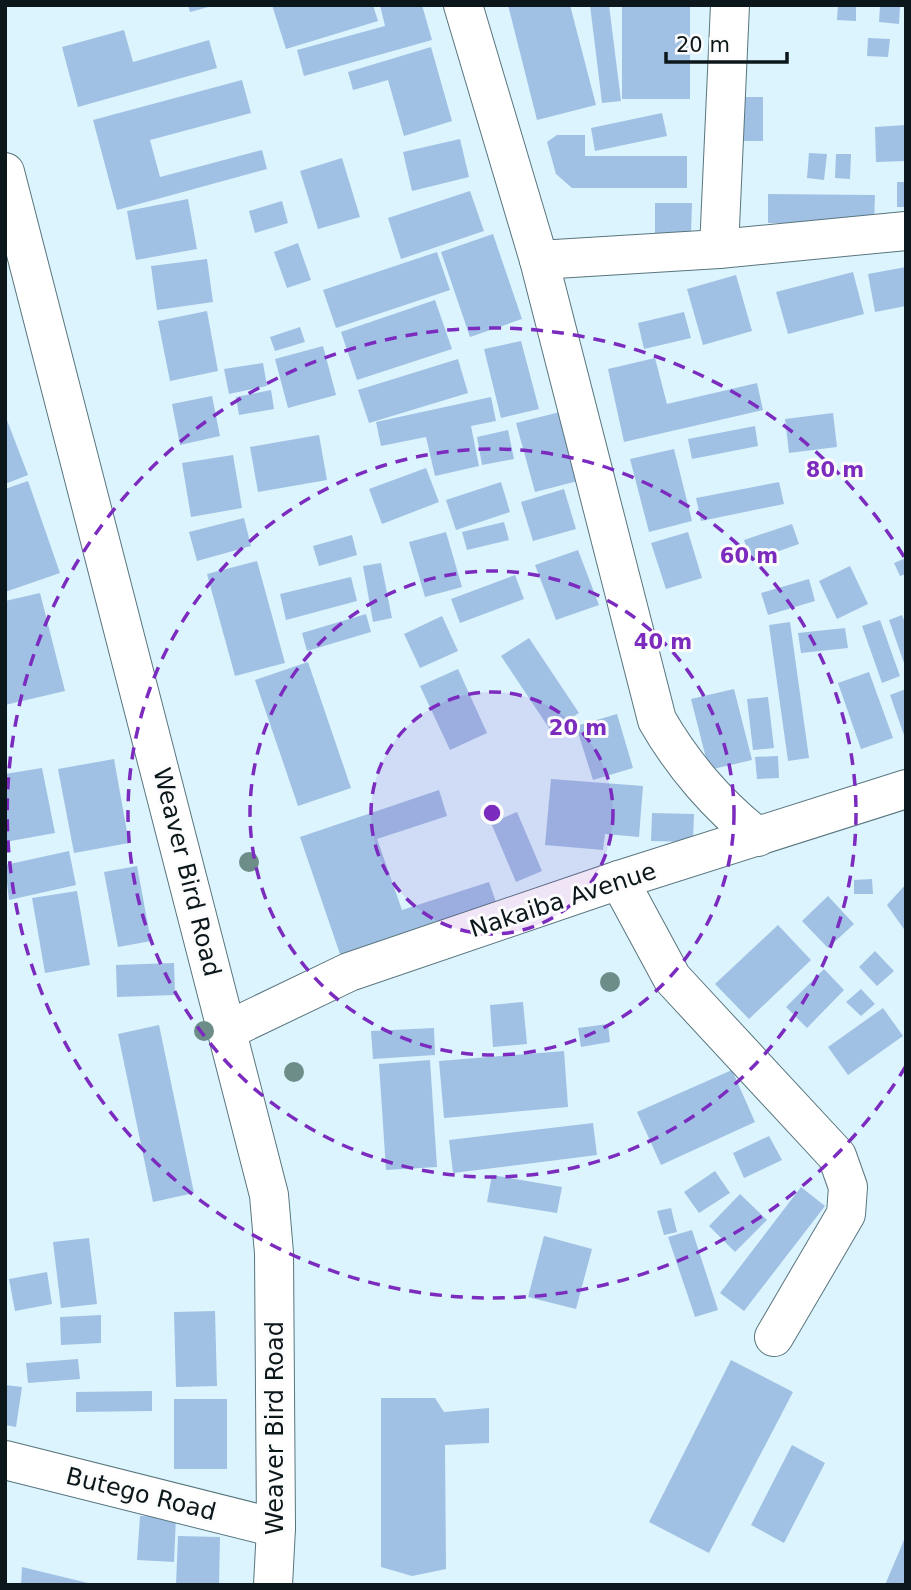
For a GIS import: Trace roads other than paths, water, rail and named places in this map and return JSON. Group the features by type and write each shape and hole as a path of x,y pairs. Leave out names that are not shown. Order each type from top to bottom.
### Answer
{"street":[{"path":"463,5 539,260 657,720 674,750 742,825 758,837"},
{"path":"719,250 730,5"},
{"name":"Weaver Bird Road","path":"5,172 269,1195 274,1253 276,1528 273,1585"},
{"path":"539,260 719,250 906,231"},
{"name":"Nakaiba Avenue","path":"228,1030 349,972 619,880 906,789"},
{"path":"619,880 672,978 837,1156 848,1187 846,1214 774,1338"},
{"name":"Butego Road","path":"5,1460 276,1528"}]}
